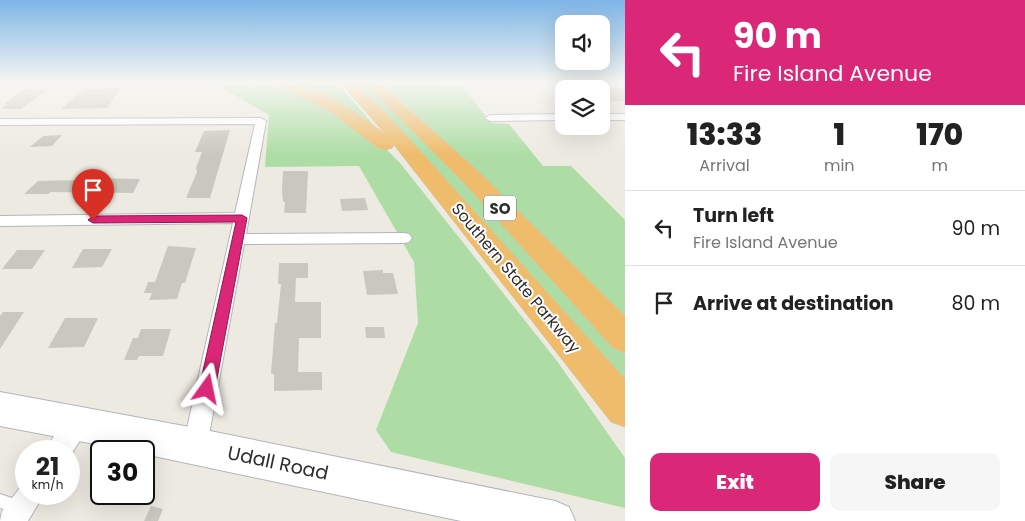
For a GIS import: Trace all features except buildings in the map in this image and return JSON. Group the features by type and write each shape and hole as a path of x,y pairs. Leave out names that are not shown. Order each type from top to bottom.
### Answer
{"highway":[{"path":"334,106 359,122 393,150 413,171 467,220"},
{"name":"Southern State Parkway","path":"363,106 405,149"},
{"name":"Southern State Parkway","path":"370,106 625,408"},
{"name":"Southern State Parkway","path":"397,106 473,179 625,338"}],"street":[{"path":"490,118 555,117"},
{"path":"610,117 625,117"},
{"path":"0,122 261,121 195,446"},
{"path":"0,221 242,218"},
{"path":"238,239 404,238"},
{"name":"Udall Road","path":"0,409 69,437 195,446 555,521"}],"green space":[{"path":"254,106 332,106 363,126 400,163 557,361 625,458 625,508 391,452 376,430 418,323 414,262 359,166 265,167 269,115"},
{"path":"337,106 357,106 374,125"},
{"path":"375,106 391,106 625,350 625,384"},
{"path":"407,106 478,106 491,123 509,124 543,166 571,166 625,220 625,318 482,176"}],"route":[{"path":"93,220 242,218 207,389"}]}
